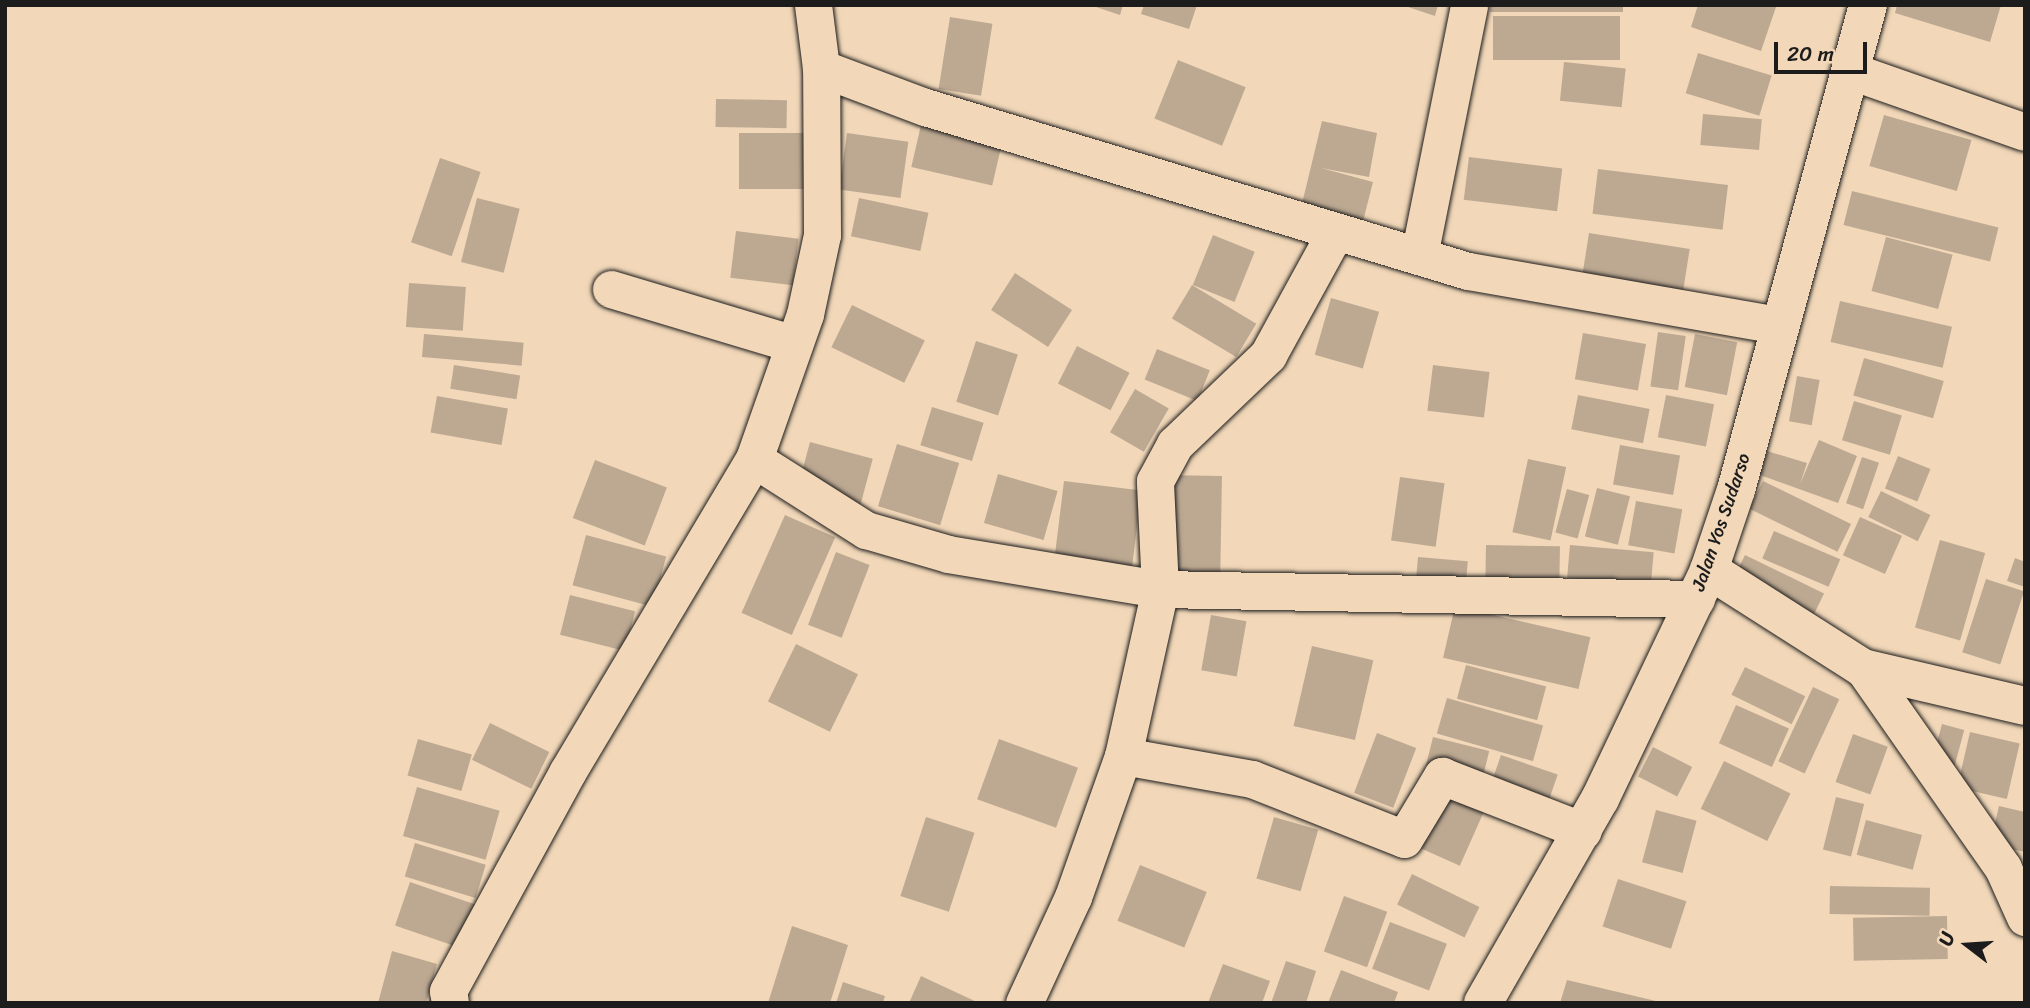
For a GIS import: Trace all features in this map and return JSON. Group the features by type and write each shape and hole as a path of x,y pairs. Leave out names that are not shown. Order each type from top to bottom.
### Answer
{"main road":[{"name":"Jalan Yos Sudarso","path":"1483,1003 1583,831 1702,585 1868,5"},
{"path":"1702,585 1863,668 2025,706"}],"street":[{"path":"450,1003 448,991 568,771 754,459 794,344 822,235 821,68 813,5"},
{"path":"1419,256 1469,5"},
{"path":"821,68 925,107 1513,282 1778,325"},
{"path":"1851,71 2025,132"},
{"path":"1031,1001 1073,897 1123,756 1160,589 1154,499 1162,465 1175,444 1268,355 1336,231"},
{"path":"611,289 794,344"},
{"path":"754,459 866,530 948,554 1160,589 1702,585"},
{"path":"1863,668 2003,868 2025,918"},
{"path":"1123,756 1263,782 1404,839 1438,778 1446,776 1583,831"}],"building":[{"path":"1090,5 1123,5 1120,15"},
{"path":"1144,5 1197,5 1189,29 1141,14"},
{"path":"1402,5 1438,5 1435,16"},
{"path":"1490,5 1623,5 1623,12 1490,12"},
{"path":"1698,5 1776,7 1761,51 1691,27"},
{"path":"1897,5 2001,5 1990,42 1895,13"},
{"path":"1493,16 1620,16 1620,60 1493,60"},
{"path":"950,17 992,24 981,96 939,89"},
{"path":"1698,53 1772,76 1759,116 1686,93"},
{"path":"1178,60 1246,87 1222,146 1154,118"},
{"path":"1564,62 1626,68 1622,107 1560,101"},
{"path":"716,99 787,100 787,128 716,127"},
{"path":"1703,114 1762,119 1759,150 1700,145"},
{"path":"1884,115 1971,140 1957,191 1869,166"},
{"path":"1322,121 1377,133 1369,177 1321,168 1373,182 1360,233 1299,216"},
{"path":"921,125 1002,144 992,186 911,167"},
{"path":"739,133 805,133 805,189 739,189"},
{"path":"847,133 908,142 900,198 839,189"},
{"path":"1469,157 1562,168 1557,211 1464,200"},
{"path":"440,158 481,172 452,256 411,242"},
{"path":"1598,169 1728,185 1723,230 1593,214"},
{"path":"1852,191 1999,228 1990,261 1844,225"},
{"path":"477,198 520,209 504,273 461,262"},
{"path":"859,198 928,213 920,251 851,236"},
{"path":"736,231 799,239 793,285 730,278"},
{"path":"1589,233 1690,249 1682,299 1581,283"},
{"path":"1213,235 1255,252 1234,302 1193,285"},
{"path":"1886,237 1953,255 1938,309 1872,291"},
{"path":"1015,273 1072,310 1048,347 991,310"},
{"path":"409,283 466,287 463,331 406,327"},
{"path":"1192,285 1256,324 1236,357 1172,318"},
{"path":"1331,298 1379,312 1363,368 1315,355"},
{"path":"1840,301 1952,327 1943,368 1831,342"},
{"path":"852,305 925,341 904,383 831,347"},
{"path":"1658,332 1686,336 1678,390 1650,386"},
{"path":"1583,333 1646,344 1638,390 1575,379"},
{"path":"424,334 524,343 522,366 422,357"},
{"path":"1695,334 1737,342 1727,395 1685,387"},
{"path":"976,341 1018,355 998,415 956,402"},
{"path":"1077,346 1130,373 1111,410 1058,383"},
{"path":"1157,349 1210,370 1197,401 1145,380"},
{"path":"1864,358 1944,381 1933,418 1853,395"},
{"path":"454,365 520,375 516,399 450,389"},
{"path":"1433,365 1490,372 1484,418 1427,411"},
{"path":"1797,376 1820,380 1812,425 1789,421"},
{"path":"1135,389 1169,408 1144,452 1110,432"},
{"path":"1578,395 1650,409 1643,443 1571,429"},
{"path":"1666,395 1714,404 1706,447 1658,437"},
{"path":"437,396 508,409 501,445 431,432"},
{"path":"1854,401 1902,416 1890,455 1842,440"},
{"path":"932,407 984,423 972,461 920,445"},
{"path":"1819,440 1857,456 1838,503 1760,475 1767,451 1807,463 1800,484"},
{"path":"810,442 873,459 861,504 798,487"},
{"path":"897,444 959,463 940,525 878,506"},
{"path":"1620,445 1680,456 1673,495 1613,484"},
{"path":"1898,456 1930,469 1917,502 1885,488"},
{"path":"1862,457 1879,463 1863,509 1846,503"},
{"path":"1528,459 1566,467 1551,540 1512,532"},
{"path":"595,460 667,488 645,545 573,518"},
{"path":"998,474 1058,491 1044,540 984,523"},
{"path":"1166,475 1222,476 1220,576 1164,575"},
{"path":"1400,477 1445,483 1436,547 1391,540"},
{"path":"1064,481 1141,491 1132,569 1054,559"},
{"path":"1763,481 1851,524 1837,552 1749,509"},
{"path":"1597,488 1630,496 1618,545 1585,537"},
{"path":"1567,489 1589,495 1578,538 1555,532"},
{"path":"1881,491 1930,515 1918,541 1868,517"},
{"path":"1636,501 1682,509 1674,553 1628,545"},
{"path":"785,515 835,537 792,635 741,613"},
{"path":"1860,517 1902,536 1885,574 1843,555"},
{"path":"1774,531 1840,559 1829,587 1762,559"},
{"path":"586,535 666,556 653,607 573,585"},
{"path":"1940,540 1985,553 1960,640 1915,627"},
{"path":"1486,545 1560,546 1559,583 1485,582"},
{"path":"1570,545 1654,552 1651,585 1567,578"},
{"path":"836,552 870,565 842,638 808,625"},
{"path":"1745,555 1824,594 1813,616 1734,577"},
{"path":"1418,557 1468,561 1465,588 1416,584"},
{"path":"2015,558 2025,562 2025,587 2007,581"},
{"path":"1986,579 2024,591 2000,665 1962,652"},
{"path":"570,595 635,611 625,651 560,635"},
{"path":"1455,606 1590,637 1579,689 1443,658"},
{"path":"1211,615 1246,621 1237,676 1201,670"},
{"path":"796,644 858,674 830,732 768,702"},
{"path":"1312,646 1373,660 1355,740 1294,726"},
{"path":"1466,665 1546,686 1537,720 1457,699"},
{"path":"1745,667 1805,696 1792,724 1731,695"},
{"path":"1813,687 1839,699 1805,774 1778,761"},
{"path":"1447,698 1543,726 1533,761 1437,734"},
{"path":"1736,705 1789,729 1772,767 1719,743"},
{"path":"490,723 549,752 531,789 472,760"},
{"path":"1942,724 1964,730 1954,770 1931,764"},
{"path":"1970,732 2020,743 2007,799 1957,788"},
{"path":"1377,733 1416,748 1393,808 1354,793"},
{"path":"1853,734 1888,747 1870,795 1836,782"},
{"path":"1433,737 1489,751 1482,779 1426,765"},
{"path":"418,739 472,754 461,791 408,776"},
{"path":"999,739 1078,768 1056,828 977,799"},
{"path":"1653,747 1692,767 1677,796 1638,776"},
{"path":"1501,755 1558,775 1547,805 1491,785"},
{"path":"1724,761 1791,793 1767,841 1701,809"},
{"path":"417,787 500,811 486,860 403,836"},
{"path":"1444,793 1484,811 1460,866 1420,848"},
{"path":"1836,797 1864,804 1851,856 1823,849"},
{"path":"1999,806 2025,812 2025,852 1990,844"},
{"path":"1656,810 1697,821 1683,873 1642,862"},
{"path":"926,817 975,833 949,912 900,896"},
{"path":"1274,817 1318,830 1301,891 1256,879"},
{"path":"1866,820 1922,835 1913,870 1857,855"},
{"path":"415,843 486,865 476,898 405,876"},
{"path":"1140,865 1207,892 1184,948 1118,921"},
{"path":"1412,874 1479,907 1465,937 1397,905"},
{"path":"1618,879 1686,901 1671,949 1603,927"},
{"path":"410,882 476,905 461,948 395,925"},
{"path":"1830,886 1930,888 1929,916 1830,914"},
{"path":"1344,896 1387,912 1367,967 1324,951"},
{"path":"1947,916 1948,959 1854,961 1853,918"},
{"path":"1390,922 1447,944 1429,991 1372,969"},
{"path":"792,926 848,945 830,1003 768,1003"},
{"path":"392,951 437,964 426,1003 378,1003"},
{"path":"1286,961 1316,971 1306,1003 1271,1003"},
{"path":"1223,964 1270,981 1262,1003 1208,1003"},
{"path":"1341,970 1398,992 1394,1003 1328,1003"},
{"path":"921,976 979,1003 909,1003"},
{"path":"1567,980 1656,1001 1656,1003 1560,1003"},
{"path":"843,982 885,996 883,1003 836,1003"}]}
